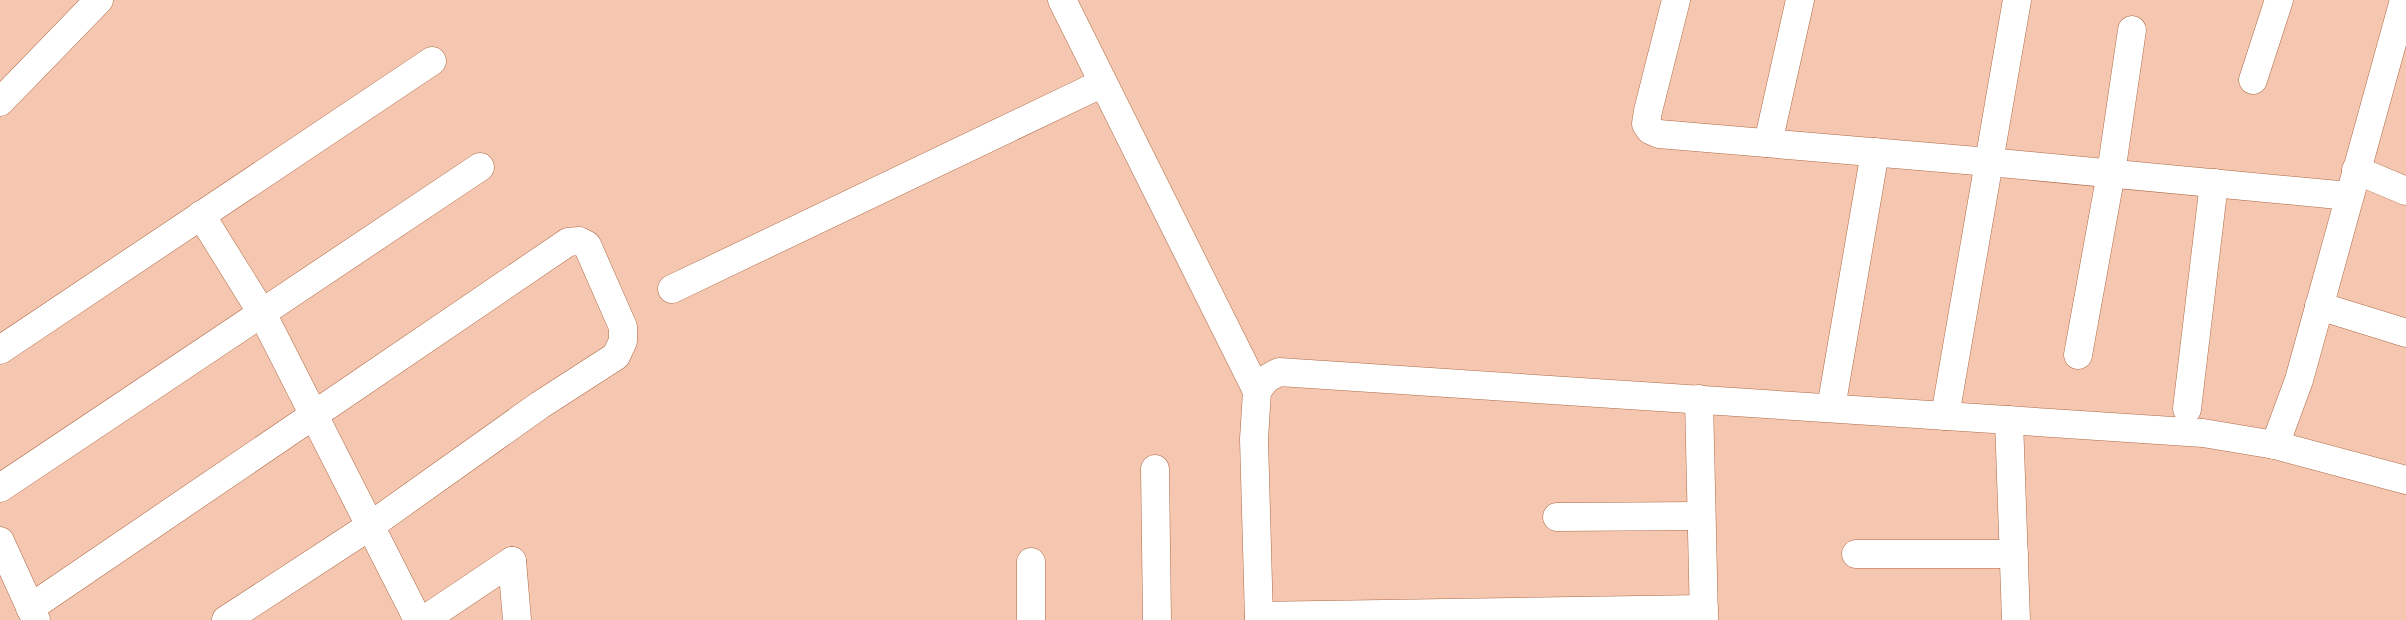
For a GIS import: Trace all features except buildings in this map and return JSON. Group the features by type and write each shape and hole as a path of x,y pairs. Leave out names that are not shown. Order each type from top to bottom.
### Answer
{"street":[{"path":"0,102 99,0"},
{"path":"1062,0 1257,391 1254,439 1259,618 1704,615 1699,399"},
{"path":"1676,0 1646,124 1650,130 1659,134 1989,162 2348,196"},
{"path":"1768,143 1800,0"},
{"path":"1945,416 2017,0"},
{"path":"2253,80 2279,0"},
{"path":"2275,445 2299,380 2348,196 2400,33 2404,0"},
{"path":"2078,356 2111,173 2132,30"},
{"path":"0,350 432,61"},
{"path":"672,289 1103,83"},
{"path":"1831,408 1875,152"},
{"path":"0,488 480,168"},
{"path":"2356,170 2406,191"},
{"path":"2187,409 2214,183"},
{"path":"202,215 262,313 418,620"},
{"path":"0,541 33,614 314,415 568,242 579,241 586,245 623,327 623,341 616,356 540,405 370,526 226,620"},
{"path":"2319,306 2406,333"},
{"path":"1257,391 1266,379 1279,372 2203,433 2275,445 2403,471"},
{"path":"2009,420 2016,620"},
{"path":"1155,469 1156,620"},
{"path":"1557,517 1701,516"},
{"path":"1856,554 2014,554"},
{"path":"424,620 512,561 517,620"},
{"path":"1030,620 1032,562"}]}
